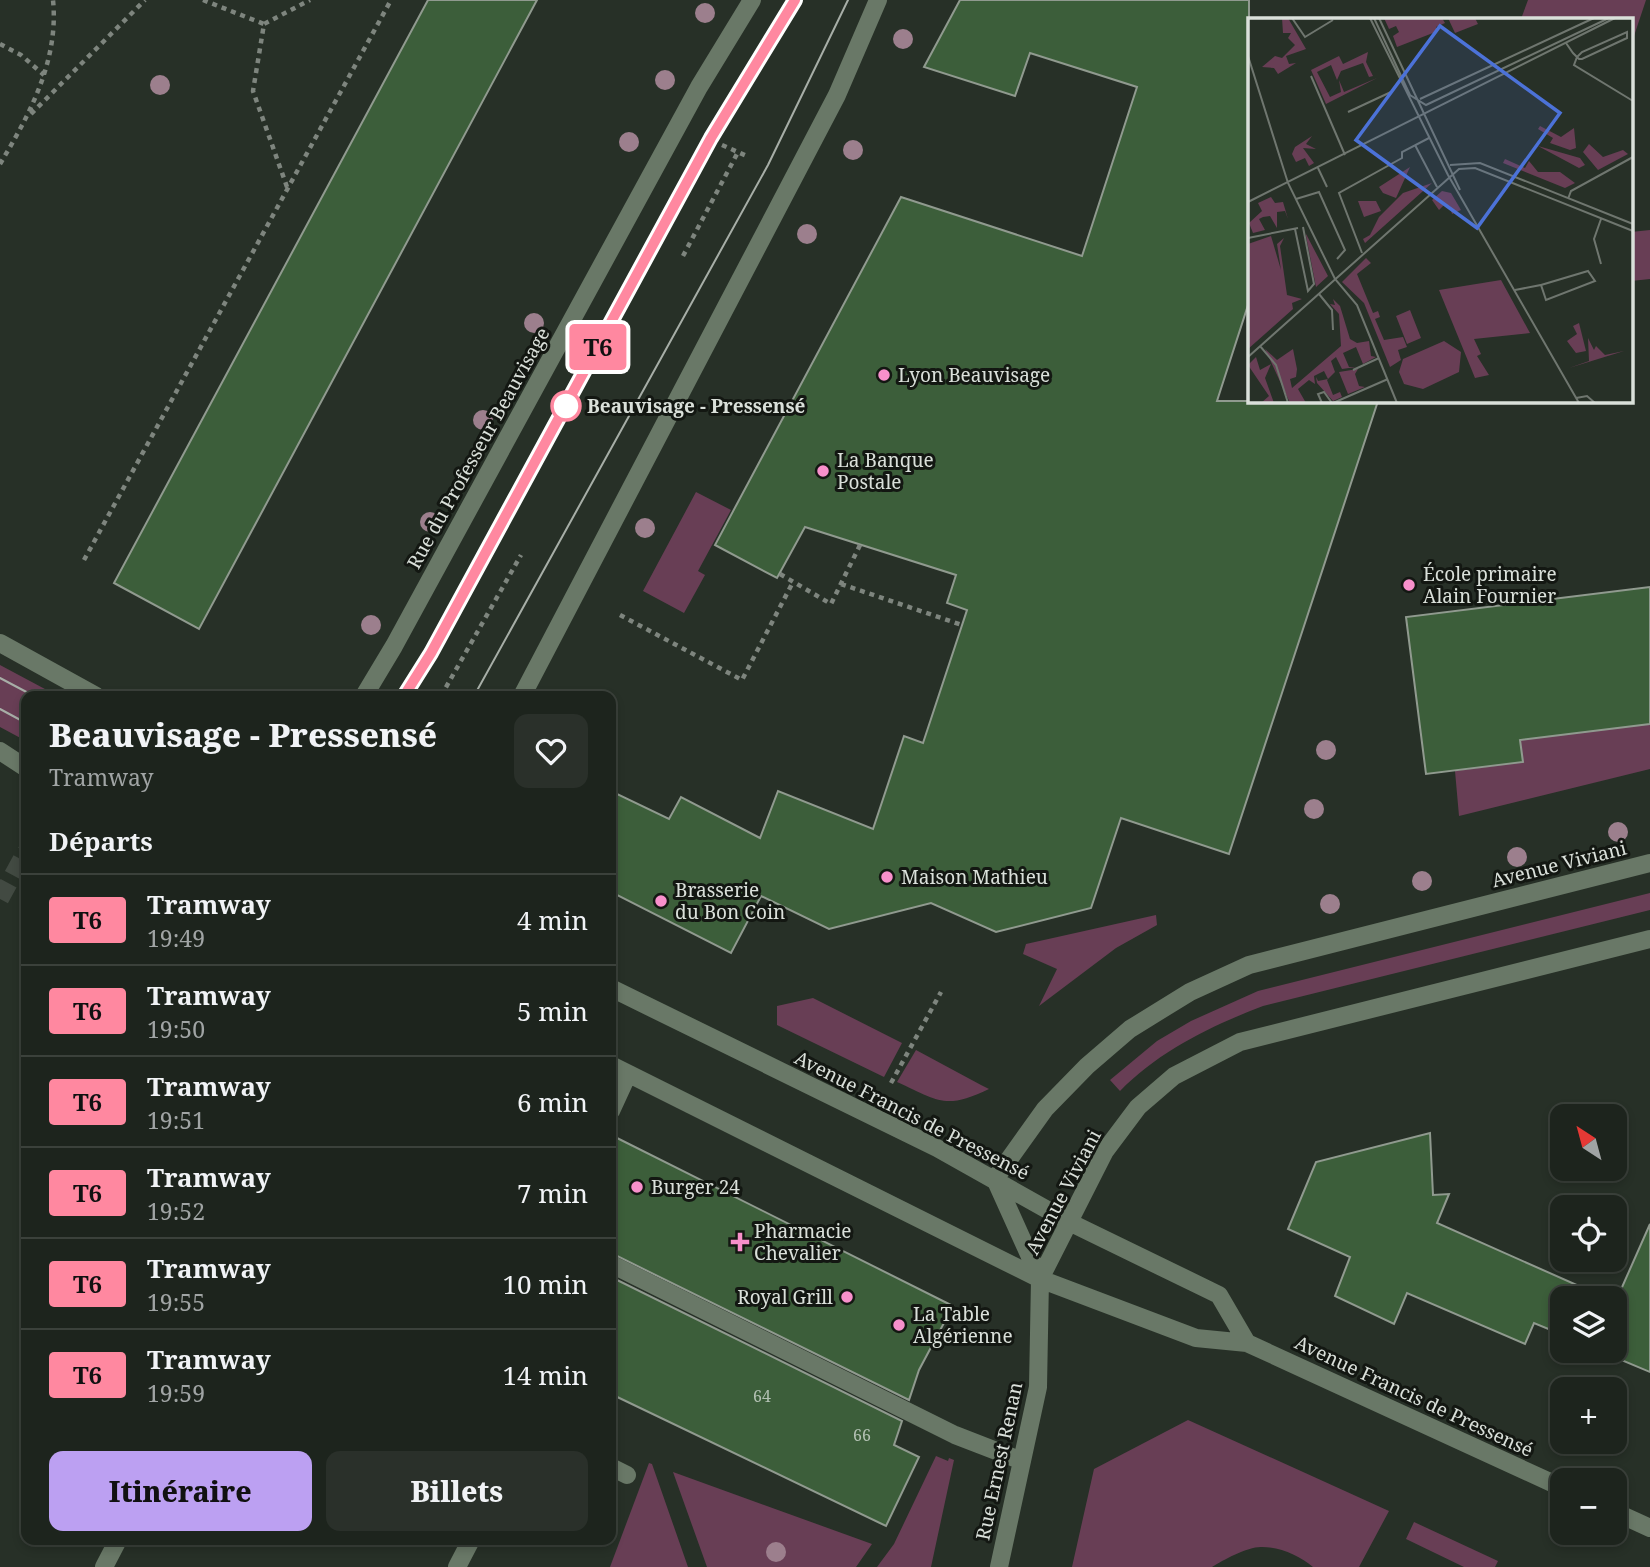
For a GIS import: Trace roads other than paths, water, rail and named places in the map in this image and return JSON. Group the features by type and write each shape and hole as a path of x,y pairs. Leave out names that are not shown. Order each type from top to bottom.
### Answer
{"street":[{"name":"Rue du Professeur Beauvisage","path":"367,691 699,87 752,0"},
{"path":"525,691 837,95 878,0"},
{"path":"0,643 87,691"},
{"path":"0,751 21,765"},
{"name":"Avenue Viviani","path":"1040,1279 995,1179 1045,1109 1087,1066 1130,1029 1190,992 1249,965 1650,863"},
{"name":"Avenue Viviani","path":"1040,1279 1105,1151 1138,1107 1174,1076 1240,1042 1650,939"},
{"name":"Avenue Francis de Pressensé","path":"616,990 926,1142 1069,1222 1219,1295 1247,1343"},
{"name":"Avenue Francis de Pressensé","path":"616,1068 1040,1279 1196,1338 1247,1343 1550,1482"},
{"path":"616,1100 628,1074"},
{"path":"616,1266 955,1435 1022,1461"},
{"name":"Rue Ernest Renan","path":"999,1567 1038,1387 1040,1279"},
{"path":"616,1470 627,1475"},
{"path":"1627,1517 1650,1528"},
{"path":"104,1567 115,1545"},
{"path":"457,1567 468,1545"}],"tunnel":[{"path":"0,899 21,860"}],"tram line":[{"path":"408,691 419,676 711,138 795,0"},
{"name":"T6","path":"408,691 419,676 711,138 795,0"},
{"path":"477,691 768,165 848,0"},
{"path":"0,678 25,691"},
{"path":"0,709 21,720"}],"place":[{"name":"Lyon Beauvisage","path":"884,375"},
{"name":"Beauvisage - Pressensé","path":"566,406"},
{"name":"La Banque Postale","path":"823,471"},
{"name":"École primaire Alain Fournier","path":"1409,585"},
{"name":"Maison Mathieu","path":"887,877"},
{"name":"Brasserie du Bon Coin","path":"661,901"},
{"name":"Burger 24","path":"637,1187"},
{"name":"Pharmacie Chevalier","path":"740,1242"},
{"name":"Royal Grill","path":"847,1297"},
{"name":"La Table Algérienne","path":"899,1325"}]}
